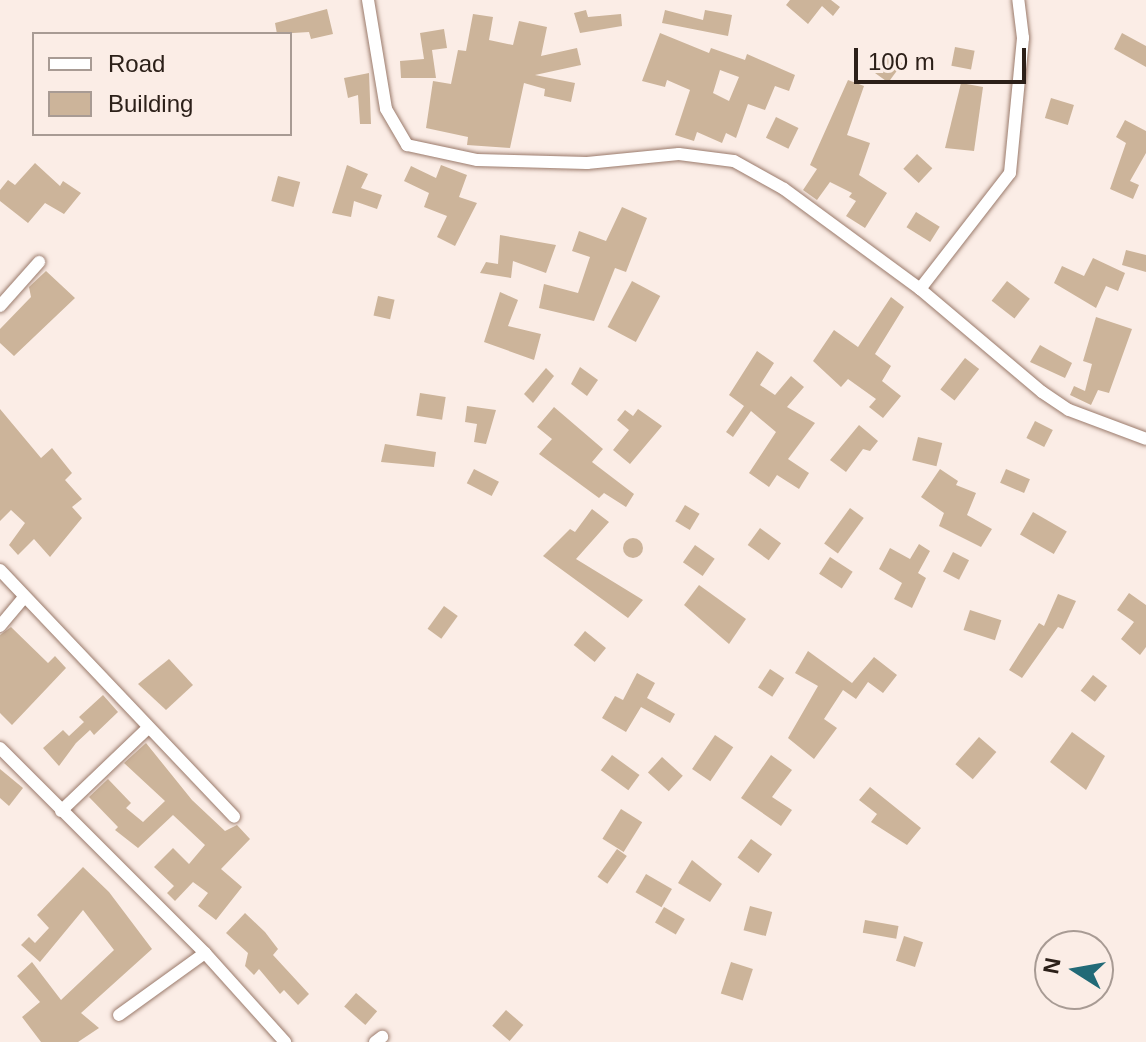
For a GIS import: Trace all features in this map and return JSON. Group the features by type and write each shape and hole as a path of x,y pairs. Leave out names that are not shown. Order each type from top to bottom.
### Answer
{"street":[{"path":"368,0 386,109 407,145 503,162 587,163 679,154 734,161 784,189 920,289 1042,392 1069,410 1146,439"},
{"path":"920,289 1010,173 1023,38 1018,0"},
{"path":"0,306 39,262"},
{"path":"0,570 234,817"},
{"path":"0,626 24,597"},
{"path":"61,811 148,728"},
{"path":"0,748 205,953 285,1042"},
{"path":"119,1015 205,953"}],"building":[{"path":"790,0 831,0 840,7 833,16 822,6 808,24 786,5"},
{"path":"327,9 333,34 311,39 309,32 277,32 275,23"},
{"path":"586,10 588,17 621,14 622,26 580,33 574,13"},
{"path":"665,10 703,20 705,10 732,15 728,36 662,23"},
{"path":"473,14 493,17 489,40 513,45 519,21 547,27 541,56 577,48 581,65 535,75 575,83 571,102 544,96 545,89 524,83 510,148 467,145 468,137 426,128 433,81 451,84 458,50 466,51"},
{"path":"444,29 447,48 432,50 436,78 401,78 400,61 424,59 420,33"},
{"path":"660,33 709,53 711,48 745,60 747,54 795,75 789,91 775,86 765,110 748,104 736,138 726,133 722,143 697,132 694,141 675,135 690,90 667,80 665,87 642,81","holes":["720,70 739,77 729,101 713,93"]},
{"path":"1122,33 1146,46 1146,67 1114,49"},
{"path":"955,47 975,51 971,69 951,66"},
{"path":"887,52 902,63 888,83 873,71"},
{"path":"369,73 371,124 360,124 358,95 348,98 344,78"},
{"path":"848,80 864,86 847,135 870,143 859,175 887,193 865,228 846,216 856,201 849,197 852,193 830,182 817,200 803,190 817,169 810,165"},
{"path":"961,83 983,87 974,151 945,148"},
{"path":"1051,98 1074,105 1068,125 1045,118"},
{"path":"776,117 798,128 788,149 766,138"},
{"path":"1125,120 1146,131 1146,153 1130,181 1139,185 1133,199 1110,189 1126,143 1116,137"},
{"path":"917,154 932,168 919,183 903,169"},
{"path":"35,163 60,186 63,181 81,193 64,214 45,203 28,223 0,201 0,190 8,180 15,185"},
{"path":"347,165 368,174 361,188 382,195 377,209 354,201 351,217 332,213"},
{"path":"441,165 467,175 459,197 477,203 455,246 437,237 447,216 424,207 429,193 404,181 411,166 436,178"},
{"path":"278,176 300,182 293,207 271,201"},
{"path":"622,207 647,218 626,272 615,268 594,321 539,308 544,284 578,293 590,257 572,251 579,231 606,241"},
{"path":"916,212 940,227 930,242 906,227"},
{"path":"500,235 556,245 546,273 513,261 511,278 480,273 486,262 498,264"},
{"path":"1126,250 1146,255 1146,272 1122,265"},
{"path":"1093,258 1125,273 1118,291 1106,286 1096,308 1054,283 1062,266 1084,276"},
{"path":"46,271 75,298 14,356 0,343 0,329 31,297 29,287"},
{"path":"632,281 660,296 636,342 608,327"},
{"path":"1007,281 1030,299 1014,319 992,301"},
{"path":"500,292 518,300 508,326 541,334 534,360 484,342"},
{"path":"378,296 395,300 390,319 374,315"},
{"path":"891,297 904,307 875,354 891,366 882,381 901,396 883,418 869,407 876,399 848,379 841,387 813,361 834,330 858,347"},
{"path":"1096,317 1132,329 1109,393 1098,390 1091,405 1070,395 1074,386 1085,391 1092,364 1083,361"},
{"path":"1040,345 1072,363 1065,378 1030,362"},
{"path":"757,351 774,363 760,385 775,395 791,376 804,387 787,407 815,423 788,459 809,473 799,489 777,475 769,487 749,473 776,432 751,411 733,437 726,432 744,406 729,395"},
{"path":"965,358 979,369 955,401 940,390"},
{"path":"580,367 598,380 587,396 571,384"},
{"path":"546,368 554,376 533,403 524,394"},
{"path":"420,393 446,397 442,420 416,416"},
{"path":"467,406 496,410 486,444 474,442 477,424 465,422"},
{"path":"554,407 603,449 592,462 634,494 626,507 604,493 599,498 539,454 552,439 537,427"},
{"path":"0,409 41,458 52,448 72,473 65,480 82,499 72,507 82,518 50,557 34,539 18,555 9,545 25,523 11,510 0,521"},
{"path":"638,409 662,426 630,464 613,450 629,430 617,420 625,410 633,416"},
{"path":"1035,421 1053,430 1044,447 1026,438"},
{"path":"859,425 878,441 870,451 863,449 846,472 830,460"},
{"path":"918,437 942,443 936,466 912,460"},
{"path":"385,444 436,452 434,467 381,462"},
{"path":"474,469 499,482 492,496 467,483"},
{"path":"940,469 958,481 956,485 976,493 967,515 992,529 981,547 939,526 944,513 921,497"},
{"path":"1006,469 1030,479 1024,493 1000,483"},
{"path":"685,505 700,514 690,530 675,521"},
{"path":"850,508 864,518 838,554 824,544"},
{"path":"592,509 609,522 576,559 643,600 628,618 543,556 570,529 575,532"},
{"path":"1033,512 1067,532 1054,554 1020,535"},
{"path":"760,528 781,543 769,560 748,545"},
{"path":"633,538 640,541 643,548 640,555 633,558 626,555 623,548 626,541"},
{"path":"919,544 930,551 918,573 926,578 912,608 894,599 902,583 879,569 890,548 910,559"},
{"path":"695,545 715,559 703,576 683,562"},
{"path":"953,552 969,560 959,580 943,572"},
{"path":"830,557 853,572 842,588 819,574"},
{"path":"699,585 746,619 729,644 684,605"},
{"path":"1129,593 1146,605 1146,647 1140,655 1121,639 1134,622 1117,610"},
{"path":"1058,594 1076,601 1063,629 1058,627 1022,678 1009,670 1039,623 1044,626"},
{"path":"444,606 458,616 441,639 428,629"},
{"path":"970,610 1001,620 995,640 964,630"},
{"path":"11,627 48,663 55,656 66,668 12,725 0,713 0,635"},
{"path":"585,631 606,648 595,662 574,645"},
{"path":"808,651 852,683 874,657 897,675 883,693 868,682 856,699 843,690 824,719 837,728 814,759 788,738 818,686 795,673"},
{"path":"169,659 193,685 166,710 138,684"},
{"path":"770,669 784,678 772,697 758,687"},
{"path":"637,673 655,683 647,698 675,714 670,723 641,707 626,732 602,718 615,696 623,700"},
{"path":"1093,675 1107,686 1095,702 1081,691"},
{"path":"103,695 118,712 94,735 90,730 59,766 43,748 63,730 69,736 84,722 79,717"},
{"path":"1072,732 1105,756 1086,790 1050,762"},
{"path":"715,735 733,747 710,781 692,769"},
{"path":"979,737 996,752 973,779 955,764"},
{"path":"146,743 192,800 225,831 237,825 250,839 221,869 242,887 216,920 198,906 208,893 193,882 175,901 167,893 174,886 154,867 173,848 189,864 205,845 173,815 138,848 115,830 118,827 89,797 108,779 131,803 126,808 143,822 165,801 124,763"},
{"path":"612,755 640,775 628,790 601,770"},
{"path":"771,755 792,770 772,797 792,810 781,826 741,798"},
{"path":"662,757 683,776 669,791 648,773"},
{"path":"0,769 23,788 9,806 0,798"},
{"path":"870,787 921,828 907,845 871,822 877,814 859,800"},
{"path":"621,809 642,822 624,852 602,839"},
{"path":"751,839 772,854 759,873 737,858"},
{"path":"617,849 627,856 607,884 597,877"},
{"path":"692,860 722,884 710,902 678,883"},
{"path":"83,867 109,892 152,949 81,1013 99,1028 78,1042 41,1042 22,1017 40,1002 17,976 32,962 61,1000 114,950 83,910 40,962 21,945 29,937 35,943 49,928 37,915"},
{"path":"646,874 672,889 661,907 636,892"},
{"path":"750,906 772,912 766,936 744,930"},
{"path":"664,907 685,919 676,935 655,923"},
{"path":"245,913 278,949 273,955 309,994 298,1005 284,990 280,994 259,969 254,975 245,966 248,953 226,933"},
{"path":"865,920 898,926 896,939 863,933"},
{"path":"904,936 923,942 915,967 896,961"},
{"path":"731,962 753,969 743,1000 721,993"},
{"path":"356,993 377,1011 365,1025 344,1007"},
{"path":"506,1010 523,1025 510,1041 492,1026"}]}
